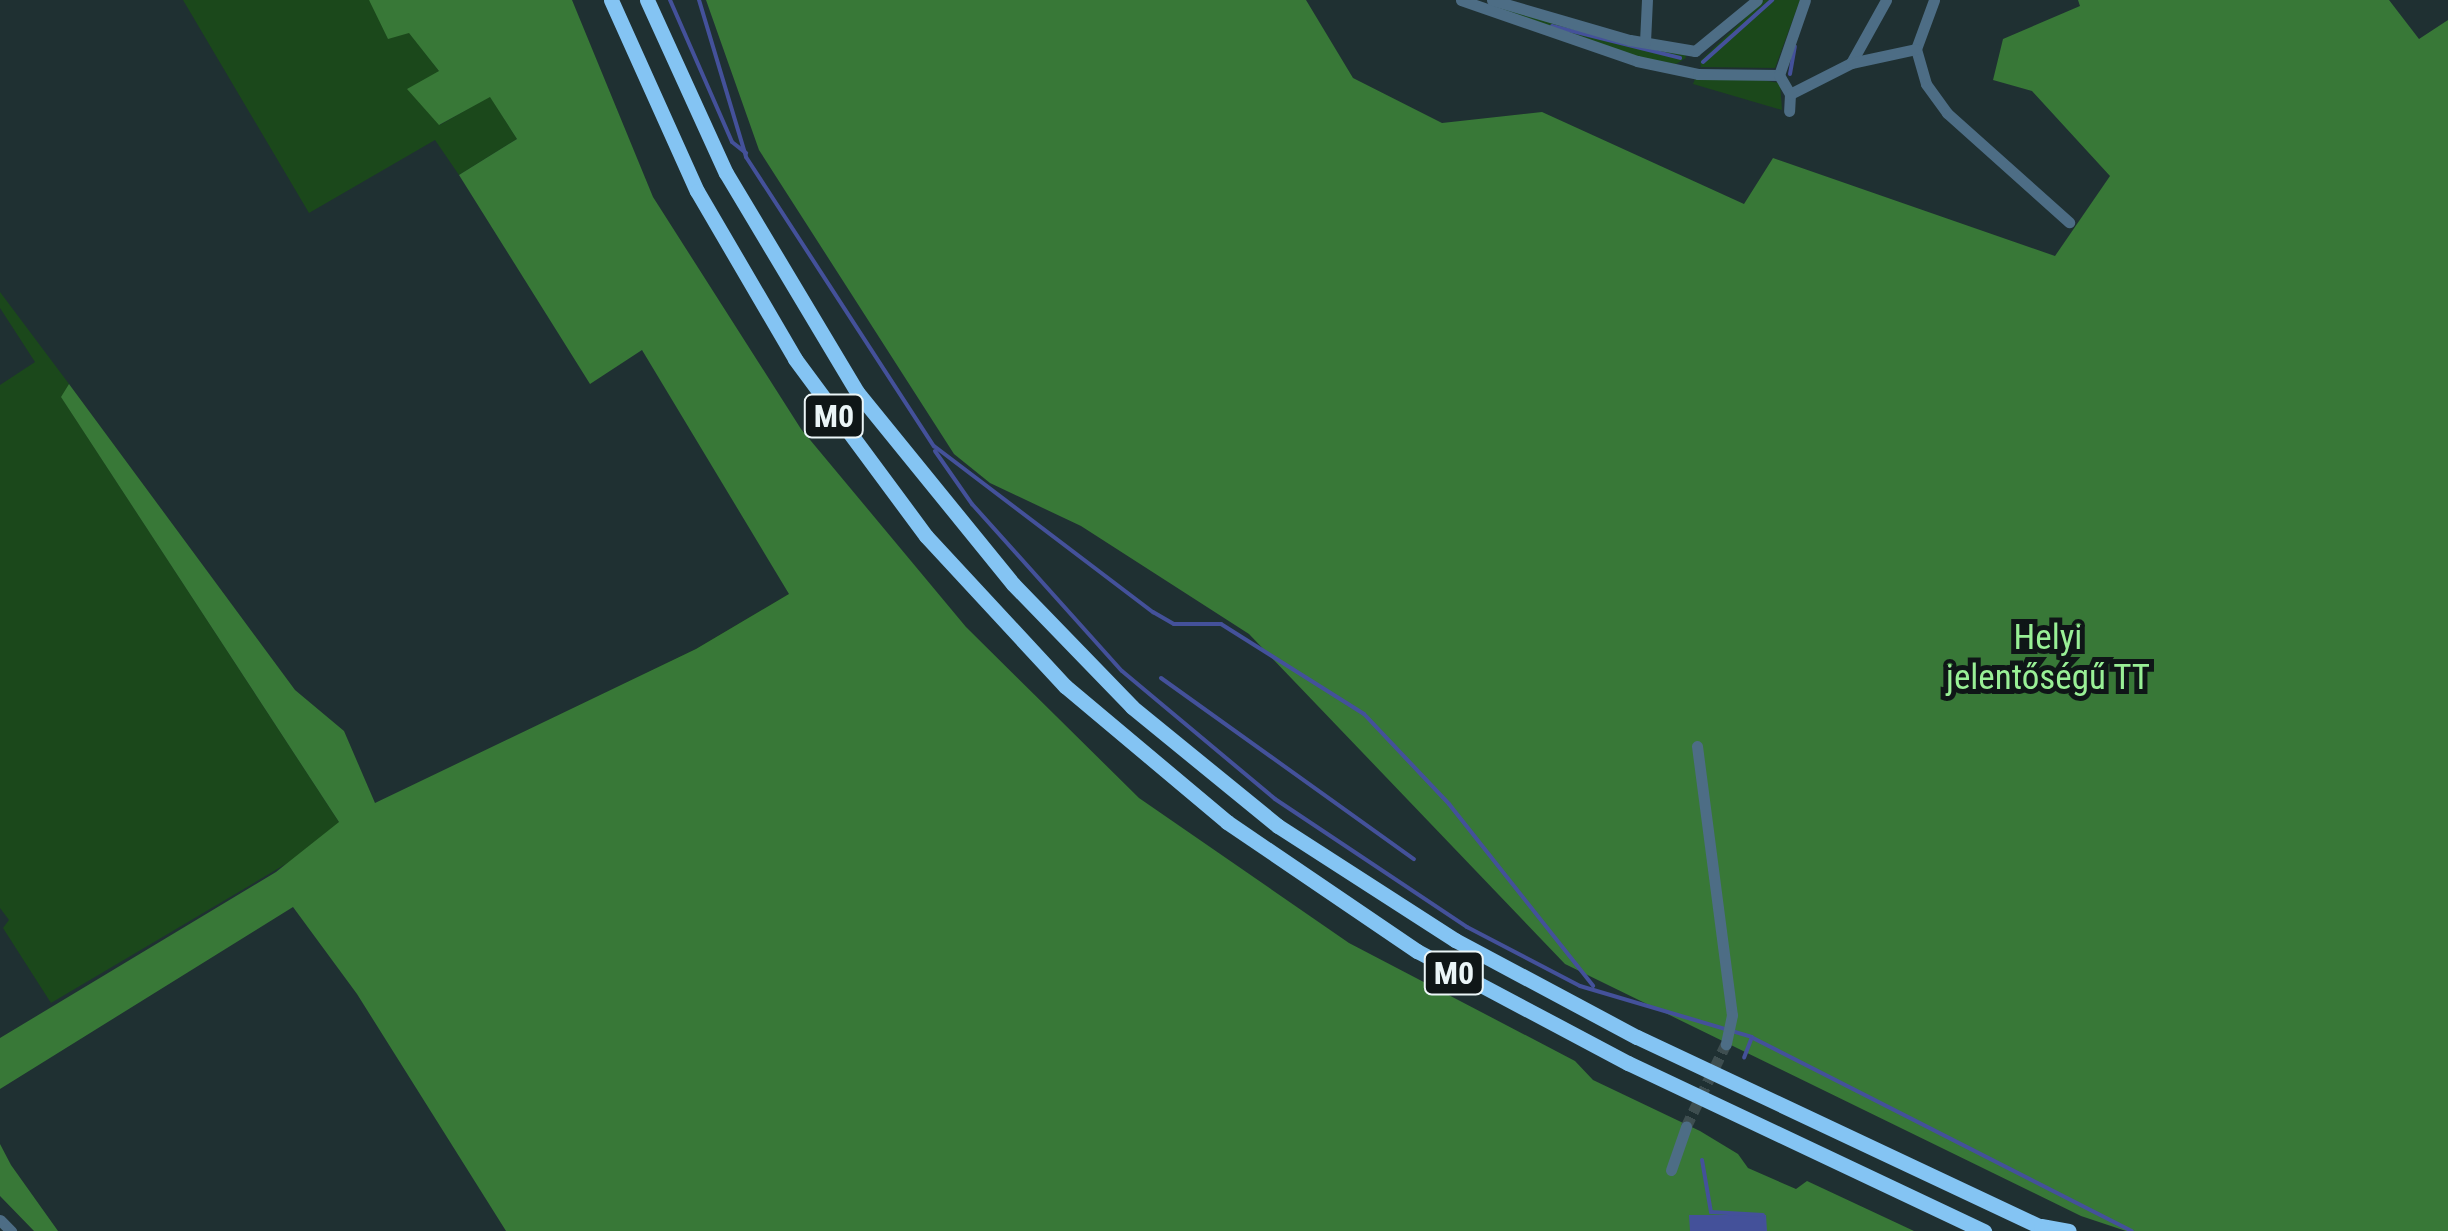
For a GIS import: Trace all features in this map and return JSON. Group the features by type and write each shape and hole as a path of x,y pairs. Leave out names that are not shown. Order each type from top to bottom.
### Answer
{"highway":[{"name":"M0","path":"610,0 704,204 795,359 926,536 1065,686 1227,822 1417,951 1628,1063 1984,1231"},
{"name":"M0","path":"647,0 734,188 857,392 1013,584 1146,718 1278,826 1486,958 1638,1037 2045,1229"},
{"path":"2045,1229 2069,1231"}],"street":[{"path":"1461,0 1564,39 1694,65 1779,75"},
{"path":"1492,0 1645,42 1694,65"},
{"path":"1645,42 1648,0"},
{"path":"1694,65 1757,0"},
{"path":"1789,110 1790,94 1779,75 1805,0"},
{"path":"1851,63 1886,0"},
{"path":"1934,0 1916,49 1926,84 1946,113 2069,222"},
{"path":"1790,94 1851,63 1916,49"},
{"path":"1697,746 1729,1033"},
{"path":"1671,1170 1686,1128"},
{"path":"0,1220 10,1231"}],"green space":[{"path":"183,0 369,0 409,32 439,71 440,125 490,96 517,139 459,175 435,140 309,213"},
{"path":"369,0 572,0 653,197 801,429 966,627 1139,798 1349,943 1575,1061 1593,1080 1700,1131 1738,1154 1748,1168 1796,1189 1807,1181 1914,1231 506,1231 357,994 293,907 0,1089 0,1038 276,872 339,822 61,397 69,384 295,690 344,731 375,803 696,649 789,594 642,350 590,384 459,175 517,139 490,97 439,125 407,89 439,71 409,33 388,39"},
{"name":"Helyi jelentőségű TT","path":"706,0 1306,0 1353,78 1442,123 1542,112 1744,204 1773,158 2055,256 2110,176 2032,91 1993,80 2003,39 2080,6 2078,0 2389,0 2419,39 2448,20 2448,1231 2126,1231 2081,1216 1565,964 1249,634 1081,526 990,483 954,454 759,150"},
{"path":"1468,0 1684,52 1686,58 1676,64 1639,57"},
{"path":"1764,0 1800,0 1775,68 1701,67 1700,61"},
{"path":"1734,76 1780,83 1782,110 1693,84 1695,79"},
{"path":"0,292 69,384 62,398 339,822 696,649 789,594 1191,1231 301,855 51,1003 3,928 9,920 0,908 0,385 35,362 0,308"},
{"path":"0,1144 58,1231 34,1231 0,1196"}],"water":[{"path":"1689,1215 1766,1215 1767,1231 1690,1231"}],"waterway":[{"path":"670,0 732,142 746,153"},
{"path":"699,0 746,157 934,446 1153,612 1174,624 1221,624 1364,714 1449,804 1593,986"},
{"path":"1703,62 1772,0"},
{"path":"1552,26 1680,58"},
{"path":"1790,74 1795,46"},
{"path":"935,451 972,504 1122,671 1275,799 1467,927 1580,986 1752,1037 1744,1058"},
{"path":"1161,678 1414,859"},
{"path":"1753,1038 2132,1231"},
{"path":"1702,1160 1711,1212 1763,1215"}],"tunnel":[{"path":"1686,1127 1726,1044"}]}
